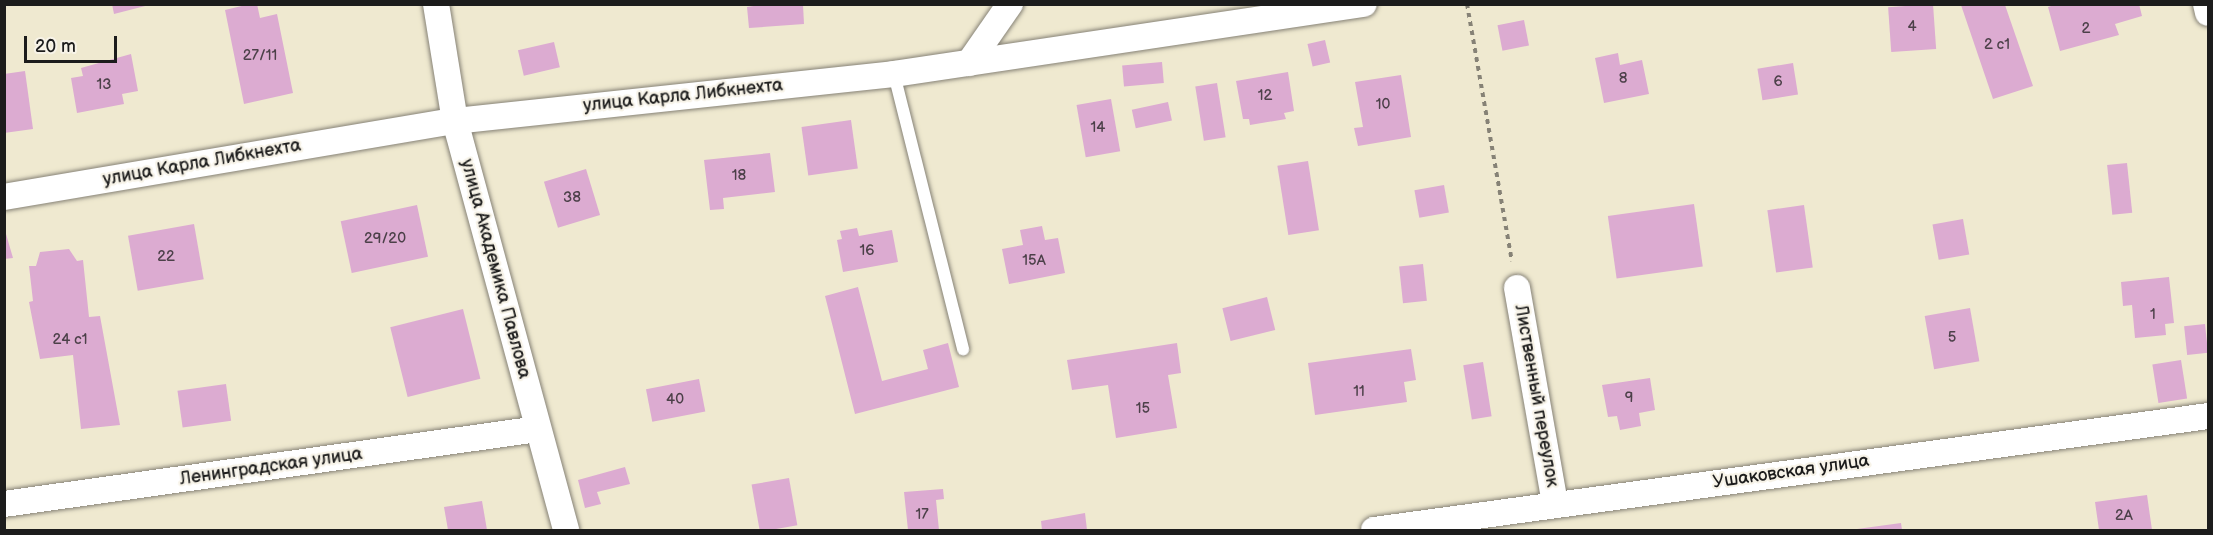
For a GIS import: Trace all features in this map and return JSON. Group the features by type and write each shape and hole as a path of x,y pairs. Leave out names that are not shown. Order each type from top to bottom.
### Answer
{"street":[{"name":"улица Академика Павлова","path":"436,4 455,121 566,531"},
{"path":"969,63 1010,4"},
{"name":"улица Карла Либкнехта","path":"4,197 455,121 894,74 1364,4"},
{"path":"2206,4 2208,13"},
{"name":"Лиственный переулок","path":"1516,288 1555,504"},
{"name":"Ушаковская улица","path":"1374,531 1555,504 2208,416"},
{"name":"Ленинградская улица","path":"4,504 538,429"}],"lane":[{"path":"894,74 963,349"}],"path":[{"path":"1467,4 1516,288"}],"building":[{"path":"112,4 149,4 149,5 114,14"},
{"path":"257,4 260,18 277,14 293,93 244,104 225,10"},
{"path":"1933,4 1936,49 1891,52 1888,7"},
{"path":"2057,4 2139,4 2142,16 2115,24 2119,35 2060,51 2048,7"},
{"path":"803,5 804,24 749,28 747,7"},
{"path":"1961,5 2005,5 2033,86 1993,99"},
{"path":"1524,20 1529,46 1502,51 1497,25"},
{"path":"1325,40 1330,62 1313,66 1307,44"},
{"path":"554,42 560,67 524,76 518,50"},
{"path":"1618,53 1620,65 1642,60 1649,94 1604,103 1595,58"},
{"path":"131,54 138,91 122,94 124,104 77,113 71,78 83,76 81,68"},
{"path":"1162,62 1164,83 1124,86 1122,65"},
{"path":"1793,63 1798,95 1762,100 1757,69"},
{"path":"25,71 33,129 4,133 4,74"},
{"path":"1288,72 1294,111 1284,113 1286,119 1250,125 1249,119 1243,119 1236,81"},
{"path":"1401,75 1411,137 1358,146 1354,128 1363,127 1355,82"},
{"path":"1217,83 1226,137 1204,141 1195,86"},
{"path":"1111,99 1120,151 1086,157 1077,105"},
{"path":"1168,102 1172,121 1136,128 1132,110"},
{"path":"851,120 858,169 808,175 801,127"},
{"path":"770,153 775,192 723,198 724,209 710,210 704,160"},
{"path":"1308,161 1319,230 1288,235 1277,166"},
{"path":"2127,163 2132,213 2112,215 2107,165"},
{"path":"586,169 600,215 558,228 544,182"},
{"path":"1444,185 1449,213 1419,218 1414,190"},
{"path":"1694,204 1703,266 1617,278 1608,216"},
{"path":"417,205 428,257 352,273 341,221"},
{"path":"1804,205 1813,267 1776,273 1767,210"},
{"path":"1963,219 1969,254 1939,260 1932,224"},
{"path":"194,224 204,279 138,291 128,236"},
{"path":"1042,226 1045,240 1058,238 1065,273 1009,284 1002,249 1023,245 1020,230"},
{"path":"4,227 13,258 4,259"},
{"path":"857,228 859,236 892,230 898,262 843,272 837,240 842,239 840,231"},
{"path":"69,249 77,261 83,260 89,317 100,316 120,425 81,429 73,355 40,359 29,302 33,301 29,266 36,266 40,252"},
{"path":"1423,264 1427,301 1403,303 1399,267"},
{"path":"2169,277 2174,323 2165,324 2166,335 2135,338 2132,305 2123,306 2121,282"},
{"path":"858,287 882,381 928,369 923,350 948,343 959,387 855,414 825,296"},
{"path":"1267,297 1275,330 1231,341 1222,308"},
{"path":"1970,308 1979,361 1934,369 1925,316"},
{"path":"463,309 480,379 408,397 390,327"},
{"path":"2205,324 2208,353 2187,355 2184,326"},
{"path":"1177,343 1181,373 1168,375 1177,428 1116,438 1108,385 1072,390 1067,360"},
{"path":"1411,349 1416,380 1404,382 1407,402 1315,415 1308,363"},
{"path":"2181,360 2187,399 2158,403 2152,365"},
{"path":"1483,362 1492,416 1472,419 1463,365"},
{"path":"1650,378 1655,410 1639,413 1641,426 1620,430 1617,416 1608,417 1602,385"},
{"path":"699,379 705,411 652,422 646,389"},
{"path":"226,384 231,421 183,427 177,391"},
{"path":"625,467 630,484 597,492 601,504 585,508 578,480"},
{"path":"789,478 797,525 760,530 752,485"},
{"path":"943,489 944,499 936,500 939,530 908,530 904,492"},
{"path":"2147,495 2152,530 2099,530 2095,502"},
{"path":"482,501 487,530 448,530 444,507"},
{"path":"1085,513 1087,530 1042,530 1041,521"},
{"path":"1901,523 1902,530 1857,530 1857,529"}]}
